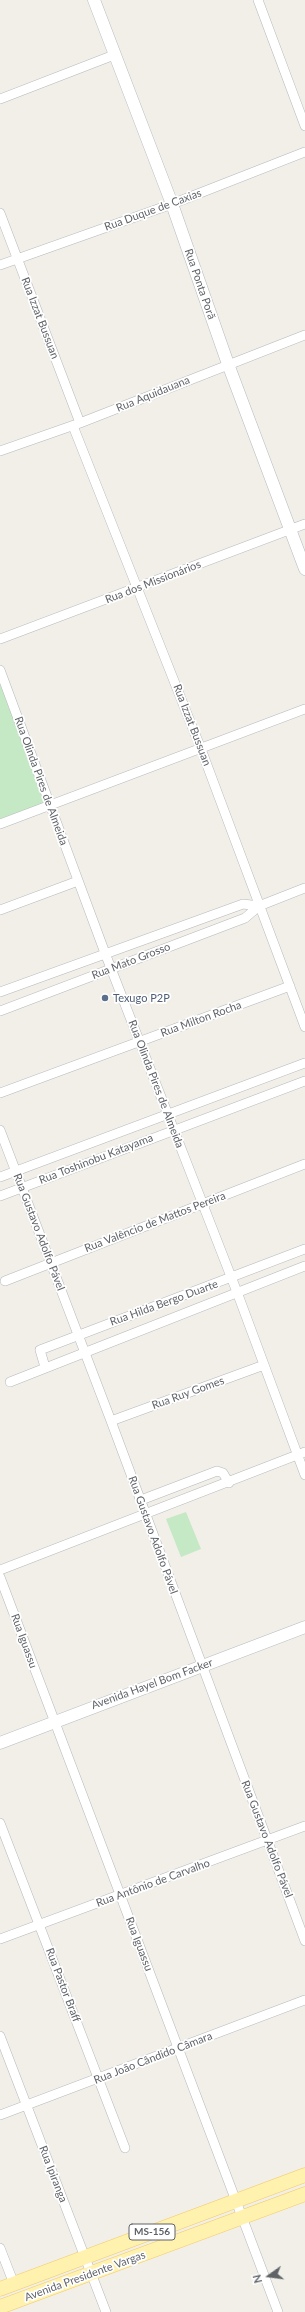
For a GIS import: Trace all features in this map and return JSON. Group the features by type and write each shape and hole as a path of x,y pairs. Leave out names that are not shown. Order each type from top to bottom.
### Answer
{"main road":[{"name":"Avenida Presidente Vargas","path":"0,2289 305,2175"},
{"name":"Avenida Presidente Vargas","path":"0,2307 305,2194"}],"street":[{"name":"Rua Ponta Porã","path":"94,0 172,204 228,364 305,569"},
{"path":"258,0 305,126"},
{"path":"0,99 114,55"},
{"name":"Rua Duque de Caxias","path":"0,265 172,204 305,152"},
{"name":"Rua Izzat Bussuan","path":"0,214 76,424 201,749 305,1027"},
{"name":"Rua Aquidauana","path":"0,451 76,424 305,335"},
{"name":"Rua dos Missionários","path":"0,639 305,524"},
{"name":"Rua Olinda Pires de Almeida","path":"0,670 167,1115 237,1292 264,1365 301,1454 305,1475"},
{"path":"0,824 305,709"},
{"path":"0,910 78,881"},
{"name":"Rua Mato Grosso","path":"0,1011 245,918 259,906 305,888"},
{"name":"Rua Mato Grosso","path":"0,992 243,904 259,906"},
{"name":"Rua Milton Rocha","path":"0,1094 290,986"},
{"name":"Rua Toshinobu Katayama","path":"0,1177 305,1064"},
{"name":"Rua Toshinobu Katayama","path":"0,1196 305,1081"},
{"name":"Rua Gustavo Adolfo Pável","path":"0,1130 23,1187 83,1352 141,1500 305,1941"},
{"name":"Rua Valêncio de Mattos Pereira","path":"6,1281 51,1262 305,1164"},
{"name":"Rua Hilda Bergo Duarte","path":"45,1367 40,1350 305,1249"},
{"name":"Rua Hilda Bergo Duarte","path":"10,1382 83,1352 305,1266"},
{"name":"Rua Ruy Gomes","path":"111,1421 264,1365"},
{"path":"0,1570 301,1454"},
{"path":"141,1500 217,1471 223,1473 229,1483"},
{"name":"Rua Iguassu","path":"0,1577 178,2047 241,2218 278,2312"},
{"name":"Avenida Hayel Bom Facker","path":"0,1743 305,1627"},
{"name":"Rua Pastor Braff","path":"0,1823 125,2148"},
{"name":"Rua Antônio de Carvalho","path":"0,1939 305,1826"},
{"name":"Rua João Cândido Câmara","path":"0,2116 178,2047 305,2000"},
{"name":"Rua Ipiranga","path":"0,2036 106,2312"},
{"path":"0,2248 14,2284"}],"green space":[{"path":"0,682 44,803 0,819"},
{"path":"186,1512 201,1549 181,1557 166,1519"}],"place":[{"name":"Texugo P2P","path":"105,998"}]}
